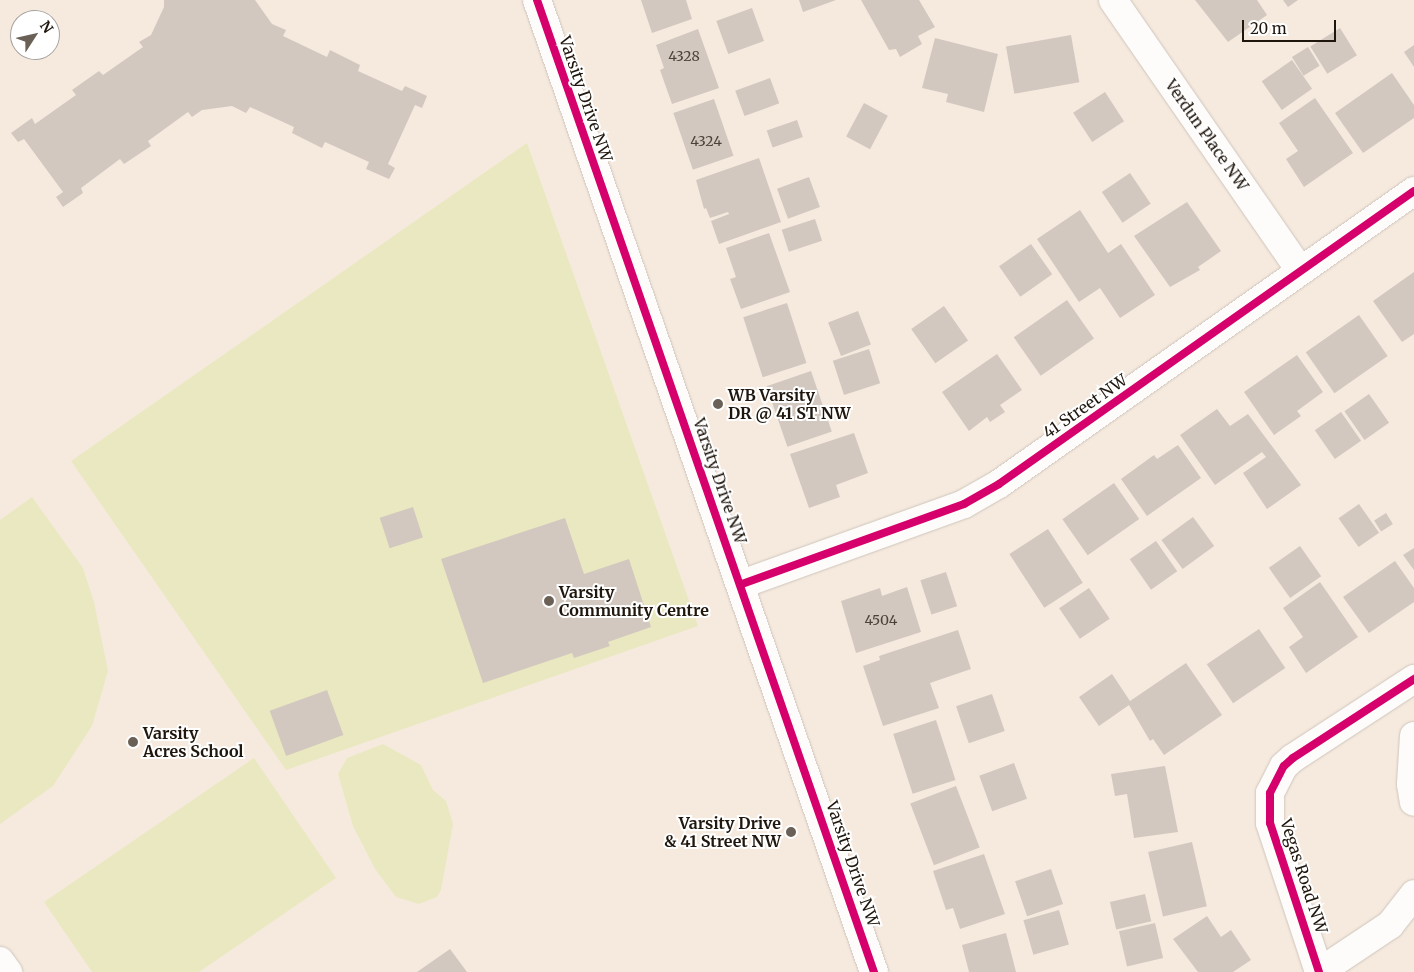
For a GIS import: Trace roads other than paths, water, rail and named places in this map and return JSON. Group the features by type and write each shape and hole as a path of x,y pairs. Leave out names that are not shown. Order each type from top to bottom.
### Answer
{"street":[{"name":"Varsity Drive NW","path":"537,0 742,584 874,972"},
{"name":"Verdun Place NW","path":"1113,0 1300,270"},
{"name":"41 Street NW","path":"742,584 964,504 999,484 1414,190"},
{"name":"Vegas Road NW","path":"1414,679 1293,758 1284,766 1270,793 1270,823 1320,971 1390,925 1414,894"},
{"path":"1414,736 1410,784 1414,802"},
{"path":"0,961 8,972"}],"place":[{"name":"WB Varsity DR @ 41 ST NW","path":"718,404"},
{"name":"Varsity Community Centre","path":"549,601"},
{"name":"Varsity Acres School","path":"133,742"},
{"name":"Varsity Drive & 41 Street NW","path":"791,832"}]}
